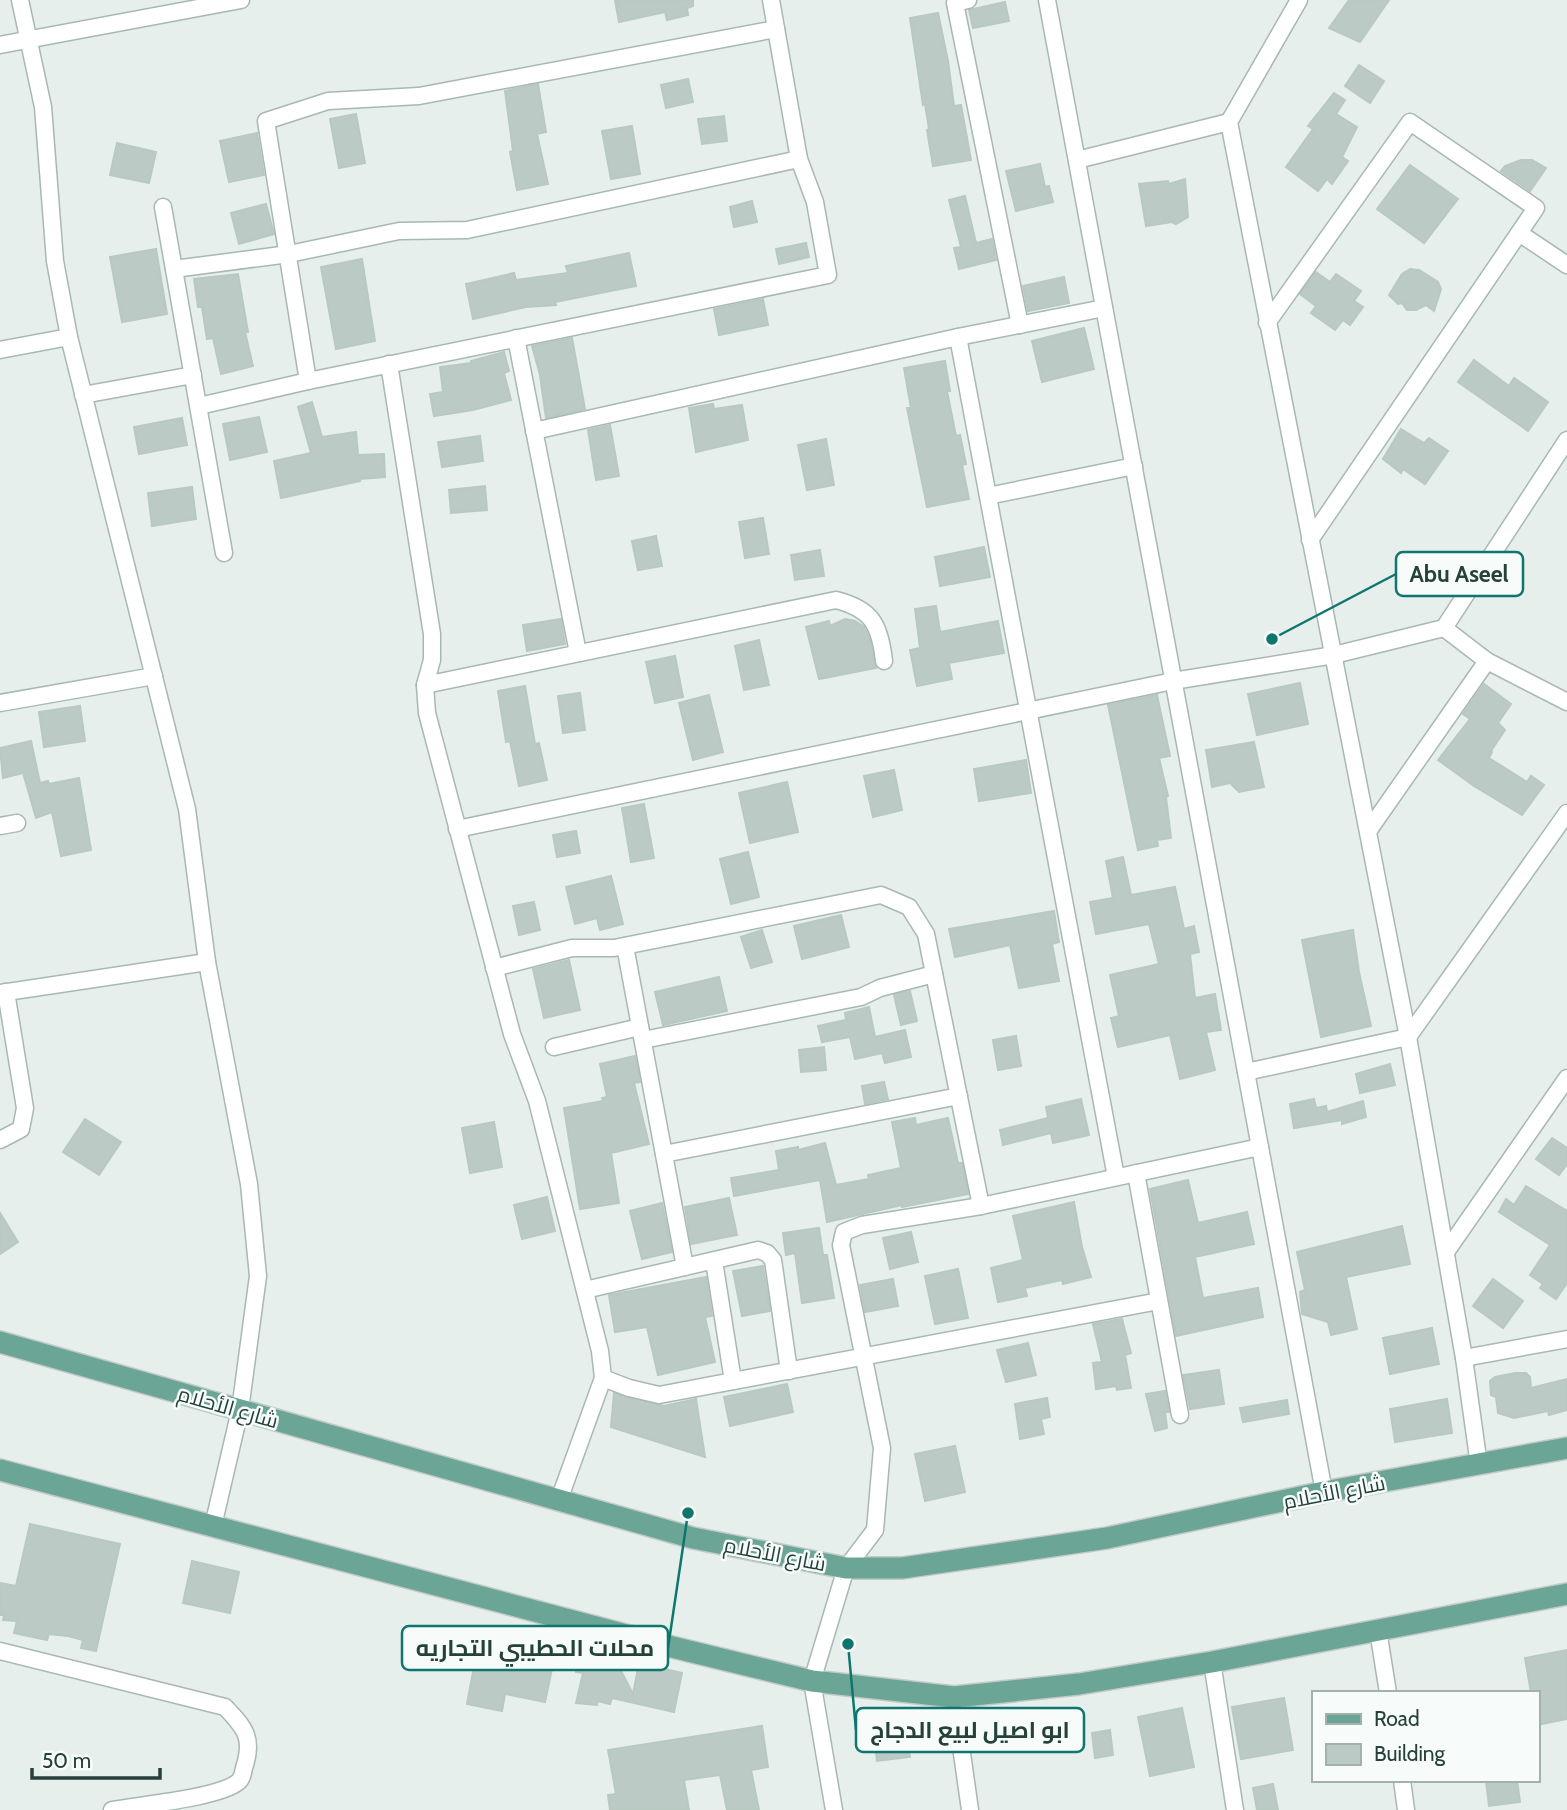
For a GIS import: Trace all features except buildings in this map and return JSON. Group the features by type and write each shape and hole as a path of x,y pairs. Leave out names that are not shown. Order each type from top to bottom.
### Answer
{"main road":[{"name":"شارع الأحلام","path":"0,1342 693,1538 846,1568 902,1568 1107,1538 1324,1492 1567,1448"},
{"path":"0,1470 811,1681 954,1697 1079,1684 1212,1662 1567,1594"}],"street":[{"path":"20,0 43,107 55,261 69,337 187,809 208,962 248,1184 258,1276 240,1410 213,1526"},
{"path":"0,45 241,0"},
{"path":"198,406 389,364 828,275 815,202 799,159 771,0"},
{"path":"968,0 955,3 1020,325"},
{"path":"1047,0 1324,1492"},
{"path":"1299,0 1228,122 1408,1037 1464,1358 1479,1465"},
{"path":"309,381 266,121 328,101 419,96 776,29"},
{"path":"1077,160 1228,122"},
{"path":"1268,323 1410,122 1536,208 1310,540"},
{"path":"174,269 289,254 399,231 467,230 799,159"},
{"path":"163,207 225,553"},
{"path":"1519,233 1567,265"},
{"path":"534,431 958,337 1104,308"},
{"path":"0,350 69,337"},
{"path":"958,337 1116,1177"},
{"path":"516,338 578,653"},
{"path":"389,364 432,634 432,660 425,685 427,713 512,1034 537,1101 600,1351 603,1378 559,1500"},
{"path":"83,395 193,375"},
{"path":"457,829 1173,681 1334,655 1444,628 1567,440"},
{"path":"988,496 1134,466"},
{"path":"425,685 836,600 854,604 871,618 881,635 884,661"},
{"path":"1444,628 1487,662 1567,702"},
{"path":"1369,830 1487,662"},
{"path":"0,703 154,676"},
{"path":"1246,1072 1408,1037 1567,813"},
{"path":"0,826 17,823"},
{"path":"495,968 572,948 614,948 881,895 909,906 926,934 981,1206"},
{"path":"625,946 685,1267"},
{"path":"0,1140 21,1129 25,1108 3,992 208,962"},
{"path":"554,1047 862,997 880,988 934,974"},
{"path":"1446,1252 1567,1078"},
{"path":"664,1154 959,1096"},
{"path":"834,1810 811,1681 846,1568 875,1530 882,1448 841,1245 844,1232 862,1225 981,1206 1260,1147"},
{"path":"1136,1173 1180,1415"},
{"path":"585,1290 758,1250 767,1253 774,1260 789,1371"},
{"path":"714,1261 733,1381"},
{"path":"603,1378 659,1395 1159,1301"},
{"path":"1464,1358 1567,1339"},
{"path":"1378,1630 1388,1691"},
{"path":"0,1651 225,1707 240,1723 249,1740 248,1758 240,1780 230,1787 206,1794 112,1810"},
{"path":"1212,1662 1235,1810"},
{"path":"954,1697 970,1810"},
{"path":"1402,1782 1406,1810"}],"place":[{"name":"Abu Aseel","path":"1272,639"},
{"name":"محلات الحطيبي التجاريه","path":"688,1513"},
{"name":"ابو اصيل لبيع الدجاج","path":"848,1644"}]}
